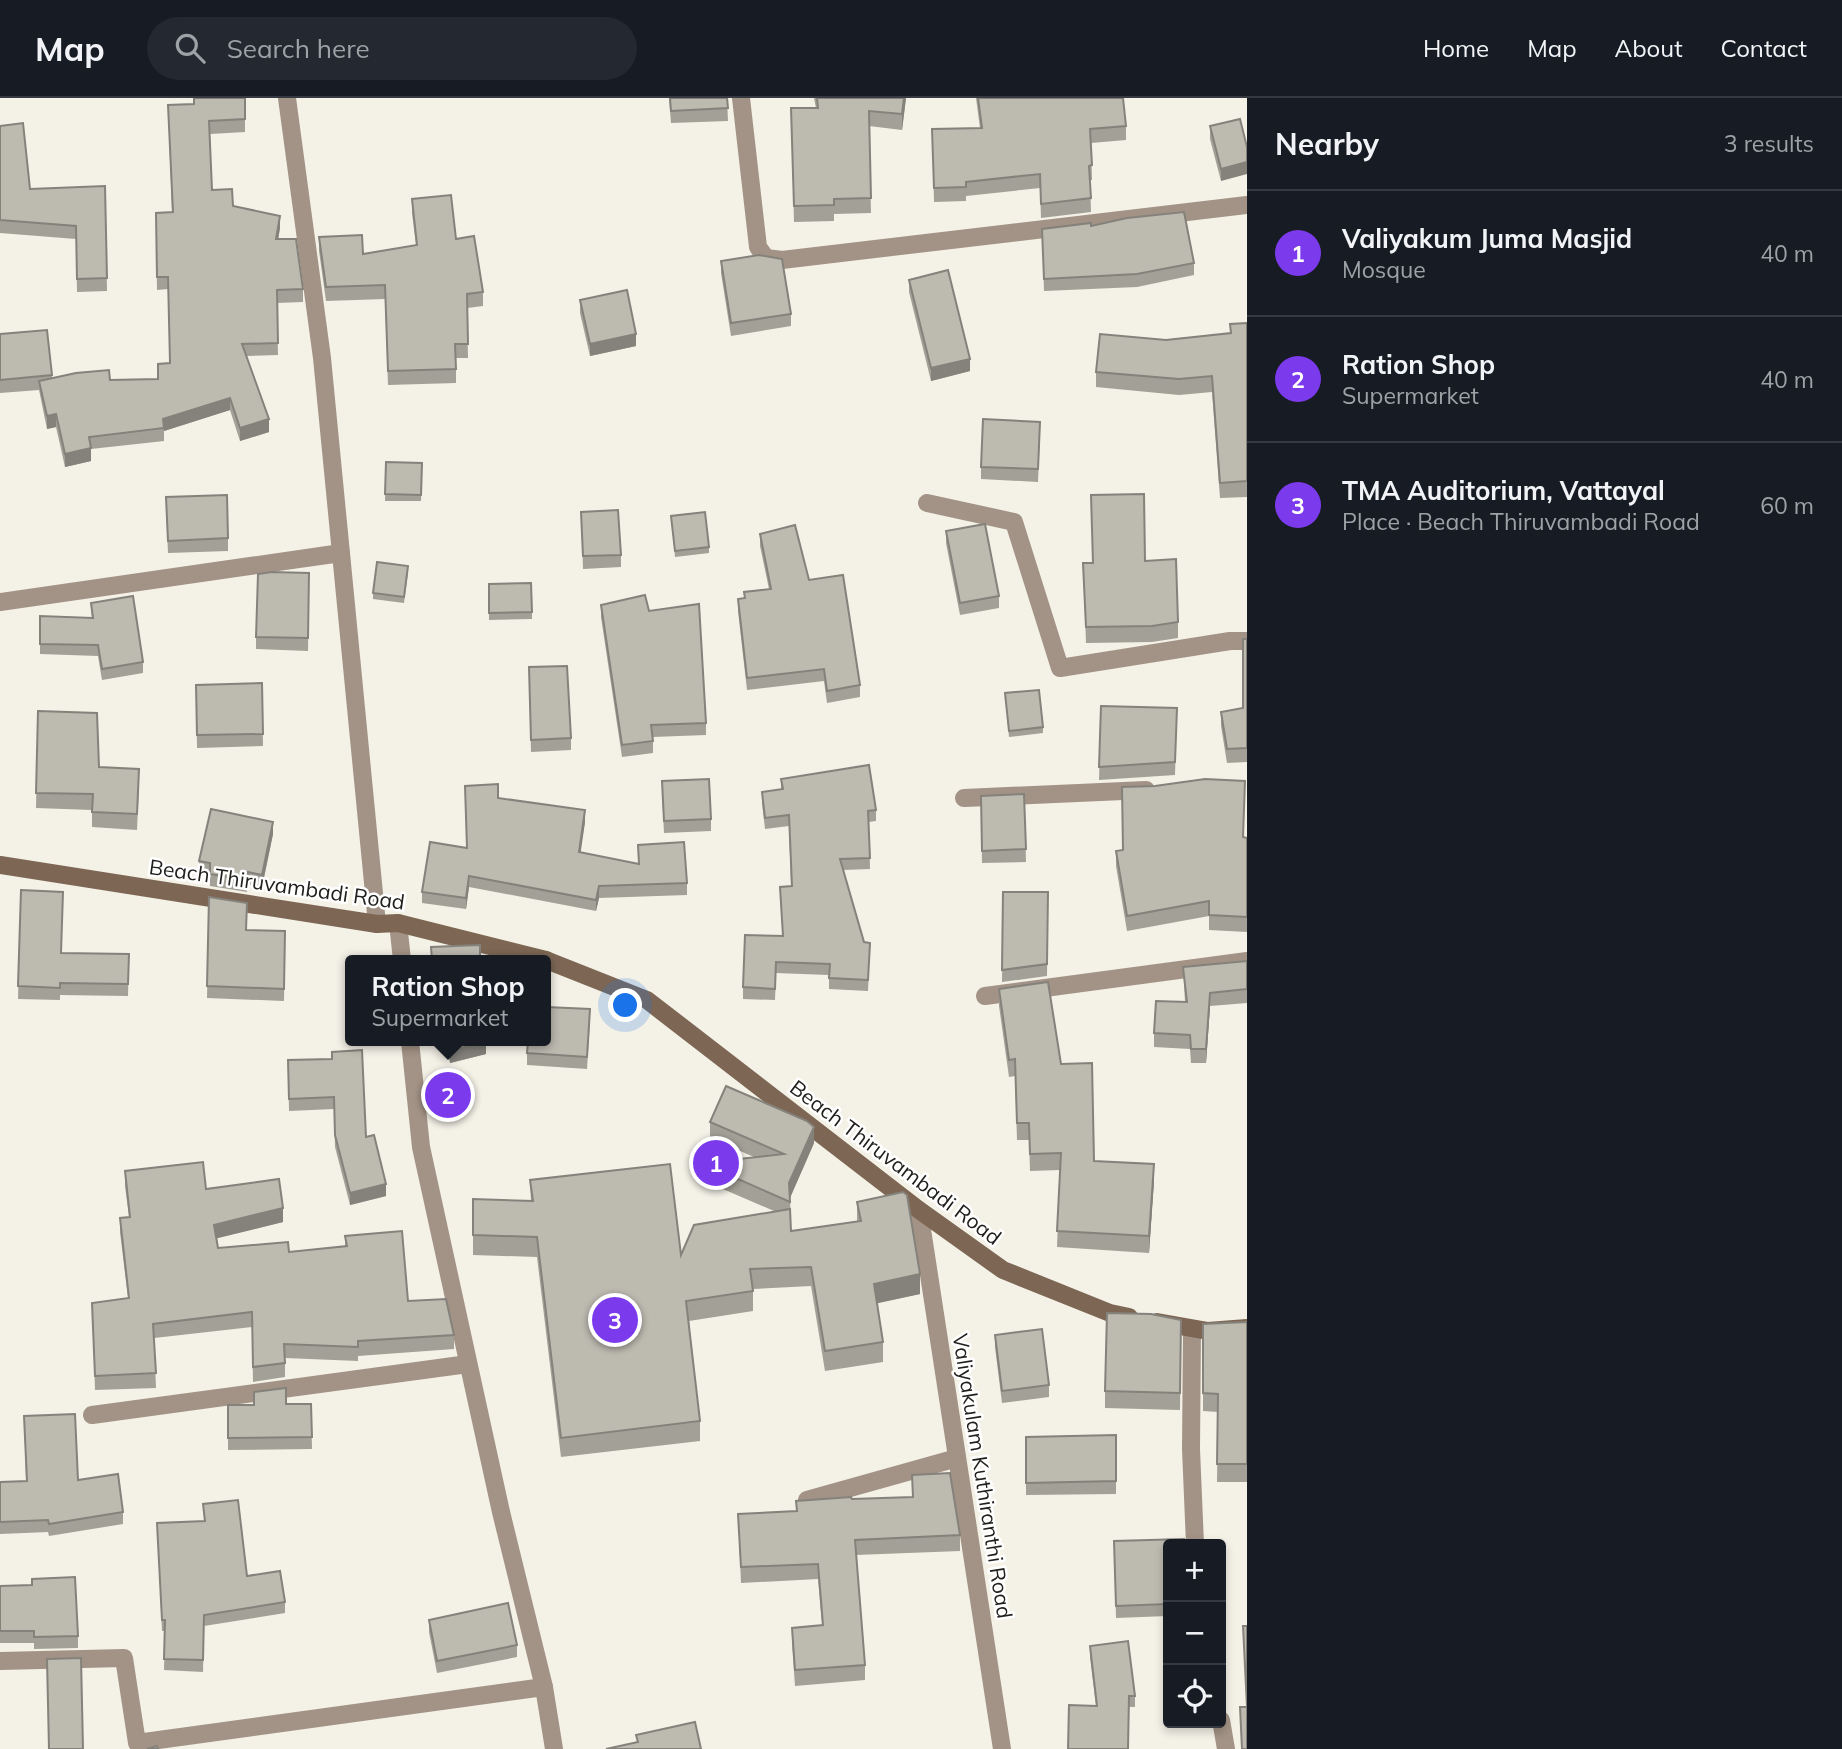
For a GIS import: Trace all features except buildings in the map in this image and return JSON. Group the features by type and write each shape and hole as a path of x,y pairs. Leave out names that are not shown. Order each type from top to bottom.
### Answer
{"main road":[{"name":"Beach Thiruvambadi Road","path":"0,865 377,924 398,923 526,955"},
{"name":"Beach Thiruvambadi Road","path":"551,962 647,1000 919,1210 1003,1270 1110,1314 1208,1331 1247,1328"}],"street":[{"path":"287,98 322,358 377,924"},
{"path":"741,98 758,247 766,258 782,260 1247,205"},
{"path":"927,503 1014,522 1060,668 1247,640"},
{"path":"0,602 341,553"},
{"path":"964,798 1166,788"},
{"path":"398,923 401,955"},
{"path":"985,996 1247,961"},
{"path":"411,1046 421,1147 501,1512 544,1687 554,1749"},
{"name":"Valiyakulam Kuthiranthi Road","path":"919,1210 1002,1749"},
{"path":"1192,1329 1191,1449 1195,1539"},
{"path":"92,1415 468,1364"},
{"path":"807,1500 957,1458"},
{"path":"0,1661 124,1658 137,1744 197,1743 544,1687"},
{"path":"1222,1728 1226,1749"}],"place":[{"name":"Ration Shop","path":"448,1095"},
{"name":"Valiyakum Juma Masjid","path":"716,1163"},
{"name":"TMA Auditorium, Vattayal","path":"615,1320"}]}
